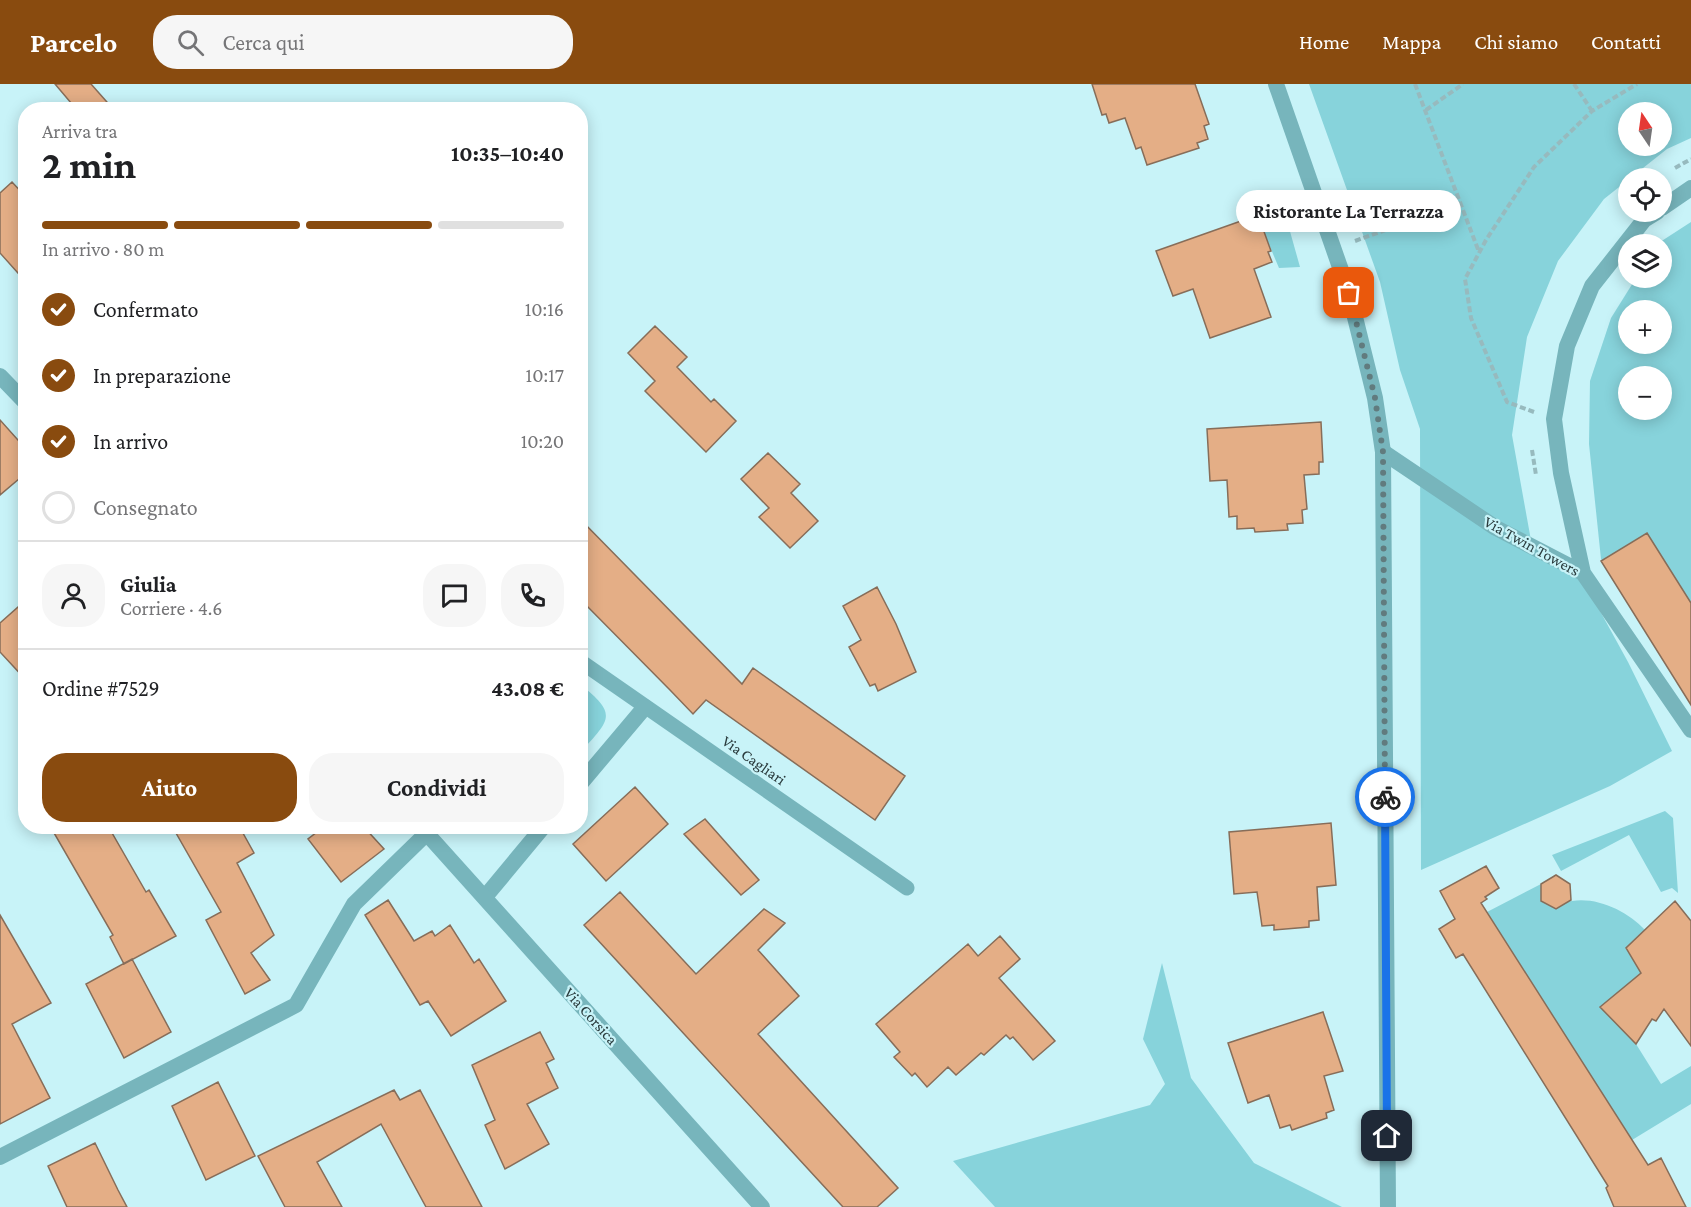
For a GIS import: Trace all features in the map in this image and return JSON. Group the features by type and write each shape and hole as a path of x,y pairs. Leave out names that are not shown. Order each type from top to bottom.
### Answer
{"street":[{"path":"1276,84 1349,293 1375,398 1383,452 1388,1207"},
{"path":"1672,201 1691,188"},
{"path":"1583,573 1561,473 1554,419 1567,346 1592,286 1642,222"},
{"path":"0,376 18,395"},
{"name":"Via Twin Towers","path":"1383,452 1496,528 1583,573 1691,730"},
{"path":"588,775 645,707"},
{"path":"0,1157 296,1005 354,904 419,834"},
{"name":"Via Corsica","path":"427,834 762,1207"},
{"path":"484,897 537,834"}],"lane":[{"name":"Via Cagliari","path":"588,667 907,888"}],"path":[{"path":"1415,84 1479,253"},
{"path":"1426,110 1463,84"},
{"path":"1574,84 1592,111"},
{"path":"1554,419 1508,402 1471,318 1465,279 1534,167 1592,111 1637,84"},
{"path":"1335,248 1461,203"},
{"path":"1531,419 1532,405"},
{"path":"1532,447 1533,466 1538,484"}],"shaded area":[{"path":"1309,84 1691,84 1691,138 1672,147 1672,102 1618,102 1618,156 1658,156 1643,168 1618,168 1618,188 1604,199 1558,261 1527,337 1512,435 1532,546 1583,580 1628,662 1672,751 1610,786 1421,870 1420,429 1400,370 1380,282"},
{"path":"1284,210 1300,267 1279,268 1259,221"},
{"path":"1691,222 1691,700 1601,559 1589,444 1590,381 1611,318 1618,307 1618,354 1672,354 1672,300 1622,300 1630,288 1672,288 1672,234"},
{"path":"588,691 605,711 606,718 588,744"},
{"path":"1665,811 1673,818 1678,893 1672,888 1661,892 1629,835 1561,871 1552,855"},
{"path":"1541,884 1541,901 1556,909 1572,901 1592,901 1622,912 1645,930 1626,948 1641,973 1600,1007 1636,1044 1661,1084 1691,1066 1691,1104 1632,1140 1487,912"},
{"path":"1162,963 1191,1078 1254,1163 1342,1207 995,1207 953,1161 1150,1105 1165,1084 1143,1039"}],"building":[{"path":"55,84 91,84 107,102 70,102"},
{"path":"1092,84 1195,84 1209,124 1204,126 1208,139 1197,143 1199,148 1147,165 1141,147 1136,149 1125,118 1109,123 1106,114 1102,115"},
{"path":"12,182 18,188 18,273 0,253 0,193"},
{"path":"1258,215 1271,251 1268,252 1272,262 1254,269 1271,317 1210,338 1193,289 1173,296 1156,251"},
{"path":"655,326 687,357 677,367 711,402 714,399 736,421 706,452 645,391 655,381 628,353"},
{"path":"0,420 18,440 18,480 0,495"},
{"path":"1321,422 1323,462 1319,462 1319,474 1304,475 1307,509 1302,510 1303,523 1287,524 1288,530 1255,532 1254,528 1237,529 1237,516 1229,517 1227,480 1210,481 1207,429"},
{"path":"768,453 800,484 791,493 818,521 790,548 759,517 769,508 741,479"},
{"path":"588,527 742,684 753,668 905,776 875,820 706,700 693,714 588,607"},
{"path":"1647,533 1691,603 1691,705 1601,561"},
{"path":"877,587 896,624 916,672 878,691 875,684 870,686 849,647 861,640 843,606"},
{"path":"18,607 18,671 0,652 0,623"},
{"path":"635,787 668,824 606,881 573,844 584,834 588,834 588,830"},
{"path":"705,819 759,880 741,895 684,834"},
{"path":"1331,823 1336,885 1317,887 1319,920 1309,921 1309,927 1274,930 1274,925 1262,926 1257,892 1234,894 1229,832"},
{"path":"55,834 113,834 146,892 149,890 176,936 124,964 110,937 113,935"},
{"path":"177,834 243,834 254,853 237,863 274,935 251,953 270,980 245,994 206,920 221,912"},
{"path":"315,834 370,834 384,849 341,882 308,839"},
{"path":"1486,866 1499,888 1485,897 1487,899 1481,903 1648,1165 1661,1158 1686,1207 1614,1207 1606,1188 1608,1186 1463,954 1456,958 1439,929 1455,919 1440,891"},
{"path":"1556,875 1570,884 1571,900 1556,909 1541,901 1541,884"},
{"path":"620,892 696,974 764,909 785,923 758,950 799,996 758,1034 898,1188 877,1207 843,1207 584,925"},
{"path":"388,900 414,941 432,931 435,936 450,925 474,963 479,959 506,1001 451,1036 428,1001 420,1005 365,915"},
{"path":"1675,901 1691,921 1691,1046 1664,1009 1656,1021 1652,1019 1636,1044 1600,1007 1641,973 1626,948"},
{"path":"0,915 51,1003 12,1024 50,1098 0,1124"},
{"path":"1000,936 1020,959 999,978 1055,1041 1033,1060 1013,1037 1010,1039 1006,1035 984,1055 981,1053 956,1075 948,1067 927,1087 915,1073 912,1076 894,1057 900,1052 876,1024 968,944 978,956"},
{"path":"132,959 171,1032 124,1058 86,984"},
{"path":"1323,1012 1343,1071 1324,1076 1334,1110 1326,1113 1327,1118 1292,1130 1290,1125 1280,1128 1269,1095 1248,1103 1228,1043"},
{"path":"540,1032 554,1059 546,1063 558,1088 527,1104 549,1144 505,1169 485,1125 495,1120 472,1065"},
{"path":"218,1082 255,1156 206,1180 172,1106"},
{"path":"394,1090 400,1100 420,1090 482,1207 426,1207 381,1124 317,1162 342,1207 285,1207 258,1156"},
{"path":"95,1143 127,1207 67,1207 48,1166"}],"way so far":[{"path":"1349,293 1375,398 1383,452 1385,797"}],"place":[{"name":"Ristorante La Terrazza","path":"1349,293"}],"route":[{"path":"1385,797 1387,1136"}]}
